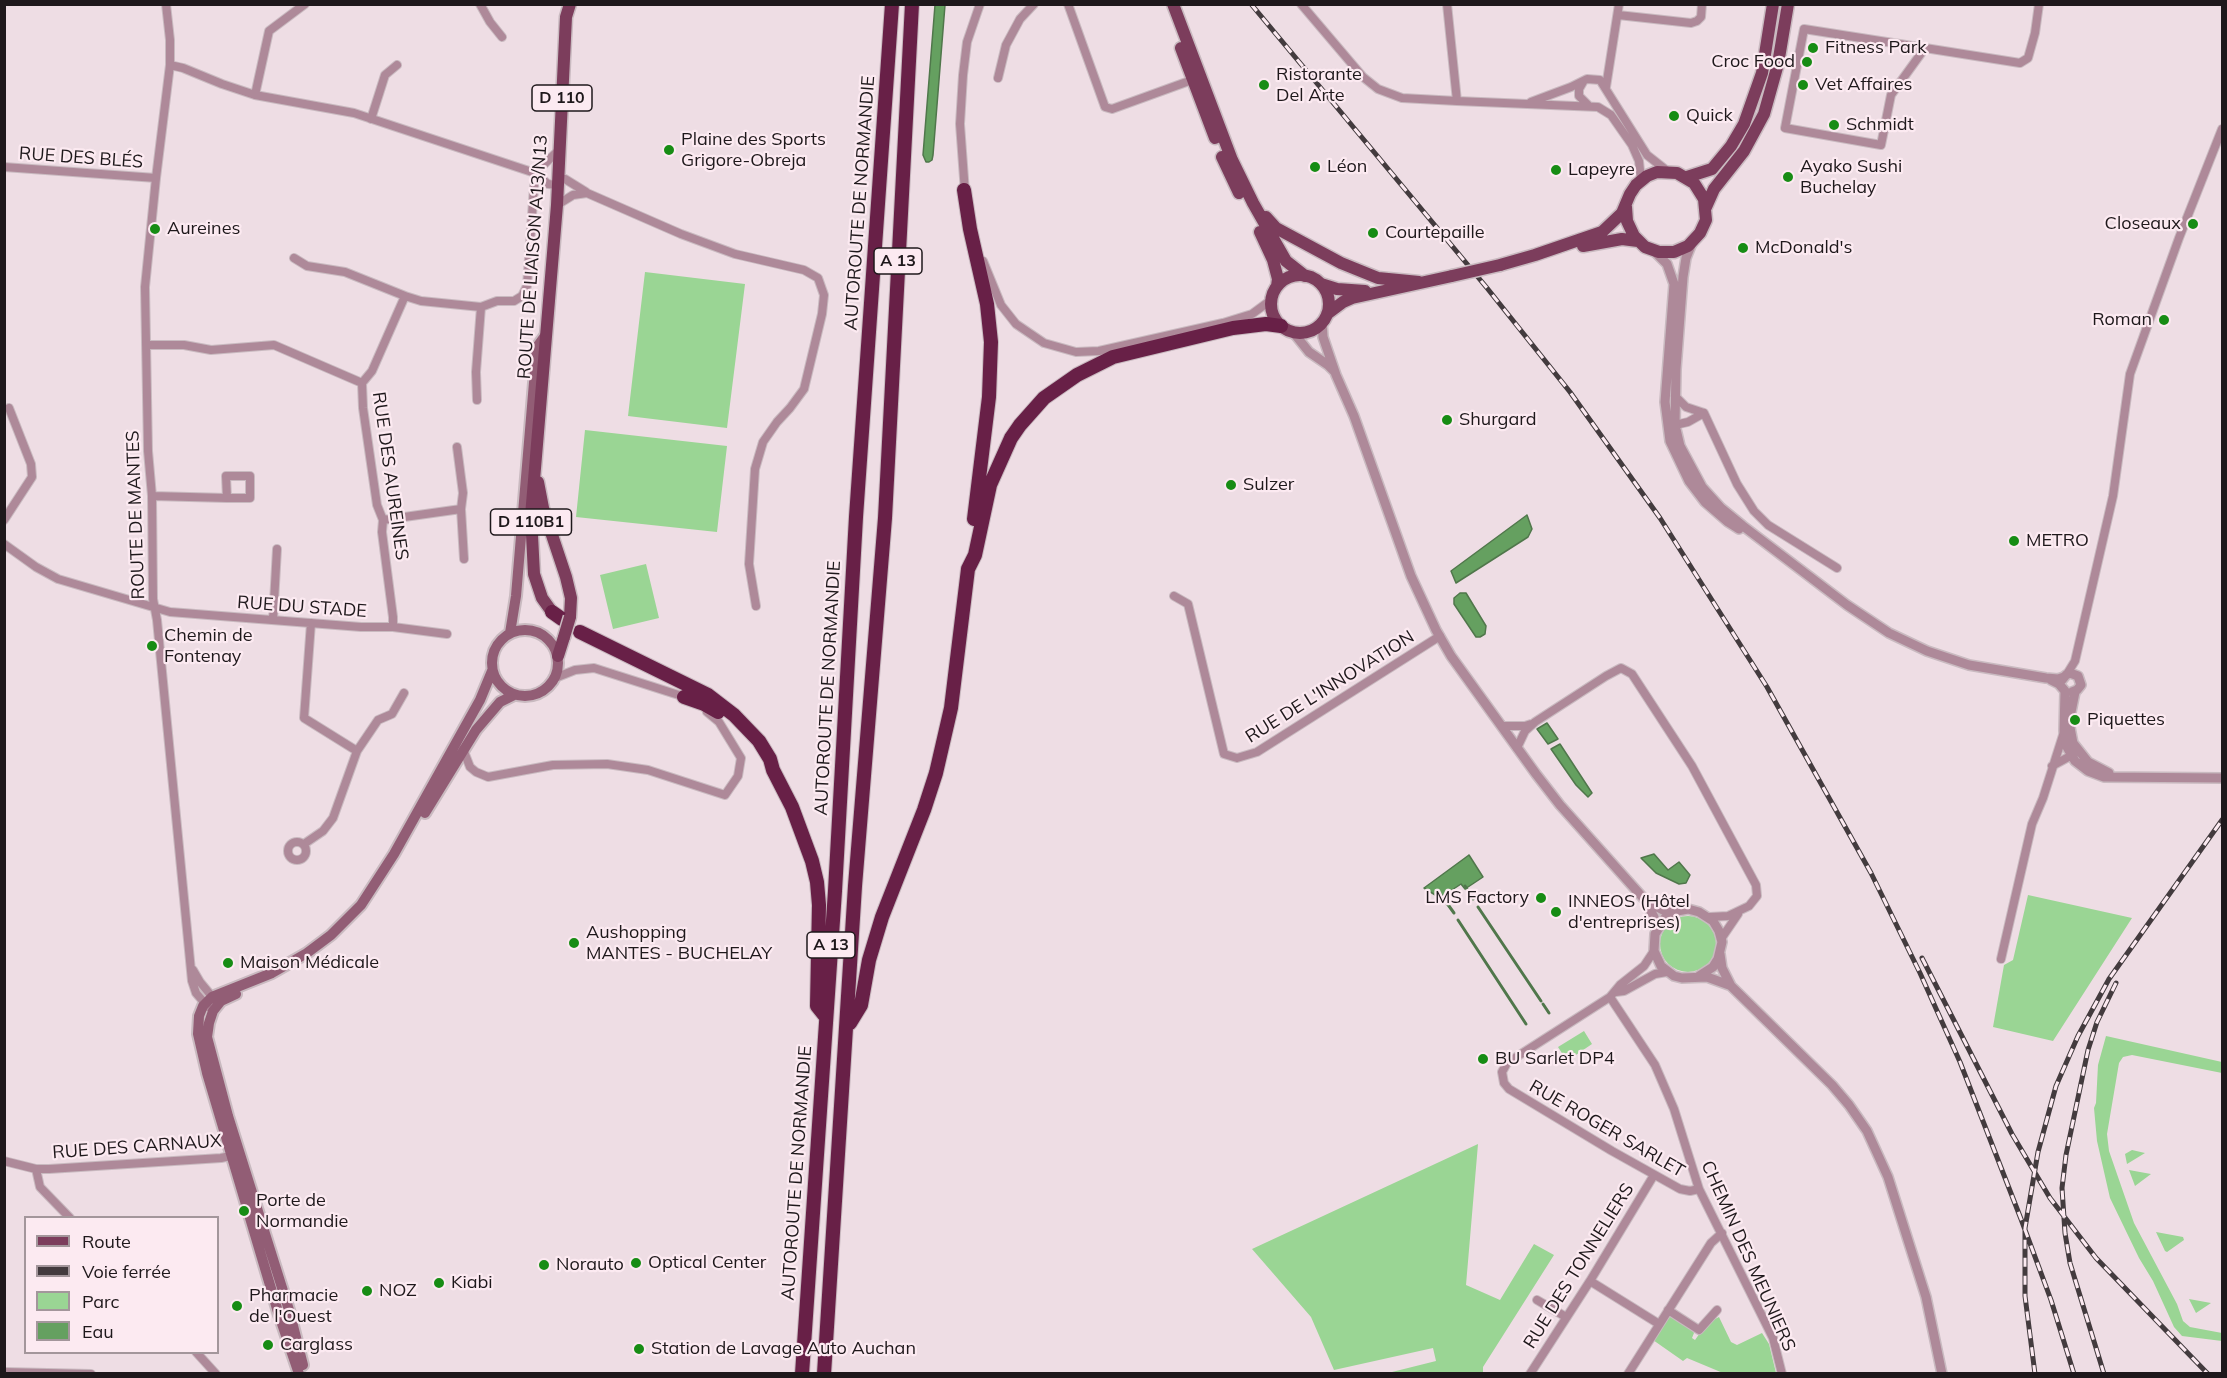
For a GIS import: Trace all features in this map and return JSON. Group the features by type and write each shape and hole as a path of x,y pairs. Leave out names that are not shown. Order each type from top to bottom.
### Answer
{"highway":[{"name":"AUTOROUTE DE NORMANDIE","path":"802,1374 836,879 856,517 892,4"},
{"name":"A 13","path":"824,1374 848,1028 855,886 885,518 912,4"},
{"path":"848,1028 861,1005 874,938 924,810 942,751 951,708 969,569 992,355 987,304 970,229 964,190"},
{"path":"969,569 975,555 990,485 1003,453 1020,424 1044,398 1077,375 1122,355 1233,328 1266,324 1287,329"},
{"path":"580,632 708,695 724,706 759,741 770,759 802,832 817,882 819,905 817,1006 825,1016"},
{"path":"684,696 720,713 754,744 773,770"}],"main road":[{"path":"1165,4 1230,175 1270,251 1277,274 1277,286 1271,300 1273,316 1287,329 1310,331 1347,300 1500,265 1602,232 1616,221 1626,207 1630,194 1641,180 1654,173 1669,171 1687,177 1699,189 1706,207"},
{"path":"1173,4 1232,160 1286,261 1305,276 1321,284 1344,290 1384,290"},
{"path":"1687,177 1712,169 1731,146 1744,124 1762,73 1773,4"},
{"path":"1535,255 1622,239 1638,241 1653,250 1665,252 1677,251 1692,243 1703,228 1706,207 1714,189 1744,151 1764,114 1778,64 1788,4"},
{"name":"ROUTE DE LIAISON A13/N13","path":"536,463 557,205 567,9"},
{"path":"1253,203 1276,228 1341,263 1378,278 1419,282"},
{"path":"1626,207 1629,227 1638,241"},
{"path":"1277,286 1292,276 1305,276"},
{"path":"1321,284 1328,298 1325,318"},
{"name":"D 110","path":"510,633 523,528 537,347 545,336"},
{"name":"D 110","path":"536,463 543,508 571,597 561,616 564,638 558,656"},
{"name":"D 110B1","path":"536,463 531,516 534,567 538,588 561,616"},
{"path":"304,1374 289,1310 198,1034 199,1016 212,1004 307,953 331,935 361,904 385,869 480,700 492,671 494,651 501,640 510,633 525,630 540,633 551,643 558,656 555,678 541,693 528,697 514,695 502,688 492,671"},
{"path":"212,1004 275,978 305,962 358,918 389,877 476,730 496,706 514,695"},
{"path":"236,1155 276,1304 299,1374"}],"street":[{"name":"ROUTE DE MANTES","path":"166,4 170,65 146,272 148,451 152,496 155,608 191,963 212,1004"},
{"path":"255,95 269,32 305,4"},
{"path":"480,4 502,37"},
{"path":"981,4 967,42 963,75 960,124 964,190 982,257 1001,304 1008,315 1024,331 1053,347 1076,352 1099,351 1246,316 1271,300"},
{"path":"998,78 1006,45 1020,19 1034,4"},
{"path":"1068,4 1105,107 1112,109 1192,80"},
{"path":"1301,4 1363,77 1378,89 1402,98 1591,106 1605,110 1629,141 1639,161 1641,180"},
{"path":"1448,4 1456,101"},
{"path":"1591,106 1603,101 1607,90 1619,4"},
{"path":"1618,15 1691,23 1701,17 1702,4"},
{"path":"1925,48 1891,95 1881,145 1785,128 1804,29 1925,48 2020,63 2028,58 2035,33 2039,4"},
{"path":"1527,104 1593,77 1610,63"},
{"path":"170,65 255,95 340,110 371,119 535,173 549,184 565,179 587,193 681,234 735,254 804,270 818,278 824,295 822,314 804,389 763,442 755,469 749,564 756,606"},
{"path":"371,119 385,75 397,65"},
{"path":"1593,77 1600,80 1607,90 1647,155 1652,161 1669,171"},
{"path":"1584,81 1579,93 1581,99 1591,106"},
{"path":"2001,958 2032,824 2043,798 2064,732 2062,681 2075,661 2118,474 2130,375 2177,243 2223,129"},
{"path":"294,258 307,266 345,272 421,301 481,307 497,301 519,300 525,292 535,173 560,149"},
{"name":"RUE DES BLÉS","path":"4,167 156,178"},
{"path":"557,205 573,195 587,193"},
{"path":"1692,243 1686,258 1683,277 1675,425 1680,446 1702,487 1721,508 1766,544 1889,633 1927,651 1969,665 2058,679 2074,673 2080,678"},
{"path":"1653,250 1667,264 1674,284 1667,362 1667,417 1670,441 1689,481 1705,502 1728,522 1766,544"},
{"name":"RUE DES AUREINES","path":"393,627 382,532 383,520 377,505 363,408 362,383 372,371 405,296"},
{"path":"477,400 476,372 481,307"},
{"path":"1325,318 1323,337 1423,605 1451,656 1517,748 1560,805 1646,900 1657,928"},
{"path":"1287,329 1311,355 1328,365 1336,375"},
{"path":"146,345 184,345 211,350 274,345 362,383"},
{"path":"1675,396 1686,407 1704,412 1737,484 1754,511 1768,525 1837,568"},
{"path":"4,519 32,477 31,464 9,408"},
{"path":"1675,425 1688,422 1704,412"},
{"path":"1667,417 1675,425"},
{"path":"457,447 463,493 461,509 464,558"},
{"path":"152,496 226,498"},
{"path":"383,520 461,509"},
{"path":"4,544 36,567 58,579 155,608"},
{"path":"273,620 277,549"},
{"name":"RUE DE L'INNOVATION","path":"1174,596 1188,604 1224,754 1237,758 1257,752 1440,636"},
{"name":"RUE DU STADE","path":"155,608 185,614 393,627 447,634"},
{"path":"311,623 304,718 357,751"},
{"path":"2075,661 2081,685 2075,692 2070,722 2075,753"},
{"path":"463,749 470,767 488,777 553,765 607,764 648,770 725,795 738,776 741,758 719,722 684,696 605,670 587,668 555,678"},
{"path":"1517,748 1525,731 1535,722 1616,669 1621,668 1632,674 1692,766 1756,885 1757,896 1749,906 1728,916 1709,917"},
{"path":"2046,678 2068,692 2075,692"},
{"path":"304,844 322,831 333,818 357,751 378,720 392,714 404,693"},
{"path":"1502,726 1525,726 1535,722"},
{"path":"2064,732 2075,753 2094,766 2117,776 2223,778"},
{"path":"2052,766 2075,753"},
{"path":"1646,900 1663,910 1694,910 1709,917 1717,926 1721,939 1722,968 1731,986 1839,1094 1870,1137 1888,1178 1926,1297 1942,1374"},
{"path":"1677,911 1665,918 1657,928 1653,939 1656,959 1667,972 1682,978 1699,976 1716,979 1731,986"},
{"path":"1721,939 1732,920 1741,911"},
{"path":"1613,994 1620,984 1644,966 1654,951"},
{"path":"1699,976 1713,967 1720,954"},
{"path":"1613,994 1624,991 1655,974 1667,972"},
{"name":"RUE ROGER SARLET","path":"1613,994 1508,1063 1502,1072 1504,1083 1509,1089 1680,1190 1699,1189"},
{"name":"CHEMIN DES MEUNIERS","path":"1613,994 1655,1065 1674,1109 1699,1189 1773,1338 1782,1374"},
{"name":"RUE DES CARNAUX","path":"4,1161 36,1169 236,1155"},
{"path":"36,1169 40,1187 68,1216"},
{"name":"RUE DES TONNELIERS","path":"1530,1374 1654,1175"},
{"path":"1628,1374 1711,1243 1722,1233"},
{"path":"1590,1281 1659,1324"},
{"path":"1537,1300 1566,1317"},
{"path":"1668,1310 1698,1329 1717,1310"},
{"path":"197,1354 216,1374"},
{"path":"4,1372 91,1374"}],"green space":[{"path":"645,272 745,284 727,428 628,416"},
{"path":"585,430 727,446 717,532 576,517"},
{"path":"646,564 659,618 613,629 600,575"},
{"path":"2028,895 2132,918 2053,1041 1993,1027 2004,965 2013,960"},
{"path":"1682,916 1694,916 1704,920 1712,928 1716,944 1712,960 1704,968 1694,972 1682,972 1672,968 1664,960 1660,950 1660,938 1664,928 1672,920"},
{"path":"1584,1031 1592,1044 1567,1061 1558,1047"},
{"path":"2106,1036 2222,1062 2222,1073 2132,1055 2123,1057 2119,1063 2107,1134 2109,1151 2134,1223 2177,1304 2183,1321 2190,1327 2222,1333 2222,1341 2182,1336 2174,1327 2110,1198 2097,1141 2094,1108 2098,1065"},
{"path":"1478,1144 1466,1285 1500,1300 1534,1244 1554,1255 1483,1367 1483,1373 1388,1373 1436,1361 1433,1348 1334,1370 1311,1317 1252,1249"},
{"path":"2132,1150 2145,1153 2127,1164 2125,1154"},
{"path":"2129,1170 2151,1174 2135,1186"},
{"path":"2156,1232 2183,1237 2184,1240 2167,1252"},
{"path":"2189,1299 2211,1303 2196,1313"},
{"path":"1667,1314 1692,1329 1694,1333 1692,1338 1695,1340 1707,1323 1719,1317 1731,1342 1737,1345 1762,1333 1769,1344 1776,1373 1723,1373 1687,1358 1683,1361 1653,1340"}],"water":[{"path":"935,5 945,5 933,155 932,160 926,162 923,155"},
{"path":"1527,515 1532,529 1528,537 1456,583 1451,571"},
{"path":"1460,593 1466,593 1486,626 1485,634 1480,637 1476,637 1454,604 1454,598"},
{"path":"1547,723 1558,739 1548,744 1537,729"},
{"path":"1560,744 1592,793 1588,797 1576,785 1551,749"},
{"path":"1654,854 1668,870 1679,862 1690,875 1686,883 1679,884 1656,873 1641,858"},
{"path":"1469,855 1483,877 1465,889 1461,884 1440,898 1424,888"}],"waterway":[{"path":"1465,886 1473,899"},
{"path":"1441,895 1454,913"},
{"path":"1478,907 1541,1001"},
{"path":"1458,920 1526,1024"},
{"path":"1543,1004 1549,1013"}],"railway":[{"path":"1251,4 1487,288 1570,392 1660,518 1767,687 1871,873 1960,1062 2051,1300 2074,1374"},
{"path":"2035,1374 2025,1296 2025,1228 2038,1152 2056,1086 2078,1036 2109,979 2222,820"},
{"path":"1922,958 2012,1134 2050,1198 2096,1258 2208,1374"},
{"path":"2104,1374 2070,1263 2062,1188 2066,1155 2088,1050 2097,1022 2116,983"}],"place":[{"name":"Fitness Park","path":"1813,48"},
{"name":"Croc Food","path":"1807,62"},
{"name":"Ristorante Del Arte","path":"1264,85"},
{"name":"Vet Affaires","path":"1803,85"},
{"name":"Quick","path":"1674,116"},
{"name":"Schmidt","path":"1834,125"},
{"name":"Plaine des Sports Grigore-Obreja","path":"669,150"},
{"name":"Léon","path":"1315,167"},
{"name":"Lapeyre","path":"1556,170"},
{"name":"Ayako Sushi Buchelay","path":"1788,177"},
{"name":"Closeaux","path":"2193,224"},
{"name":"Aureines","path":"155,229"},
{"name":"Courtepaille","path":"1373,233"},
{"name":"McDonald's","path":"1743,248"},
{"name":"Roman","path":"2164,320"},
{"name":"Shurgard","path":"1447,420"},
{"name":"Sulzer","path":"1231,485"},
{"name":"METRO","path":"2014,541"},
{"name":"Chemin de Fontenay","path":"152,646"},
{"name":"Piquettes","path":"2075,720"},
{"name":"LMS Factory","path":"1541,898"},
{"name":"INNEOS (Hôtel d'entreprises)","path":"1556,912"},
{"name":"Aushopping MANTES - BUCHELAY","path":"574,943"},
{"name":"Maison Médicale","path":"228,963"},
{"name":"BU Sarlet DP4","path":"1483,1059"},
{"name":"Porte de Normandie","path":"244,1211"},
{"name":"Optical Center","path":"636,1263"},
{"name":"Norauto","path":"544,1265"},
{"name":"Kiabi","path":"439,1283"},
{"name":"NOZ","path":"367,1291"},
{"name":"Pharmacie de l'Ouest","path":"237,1306"},
{"name":"Carglass","path":"268,1345"},
{"name":"Station de Lavage Auto Auchan","path":"639,1349"}]}
